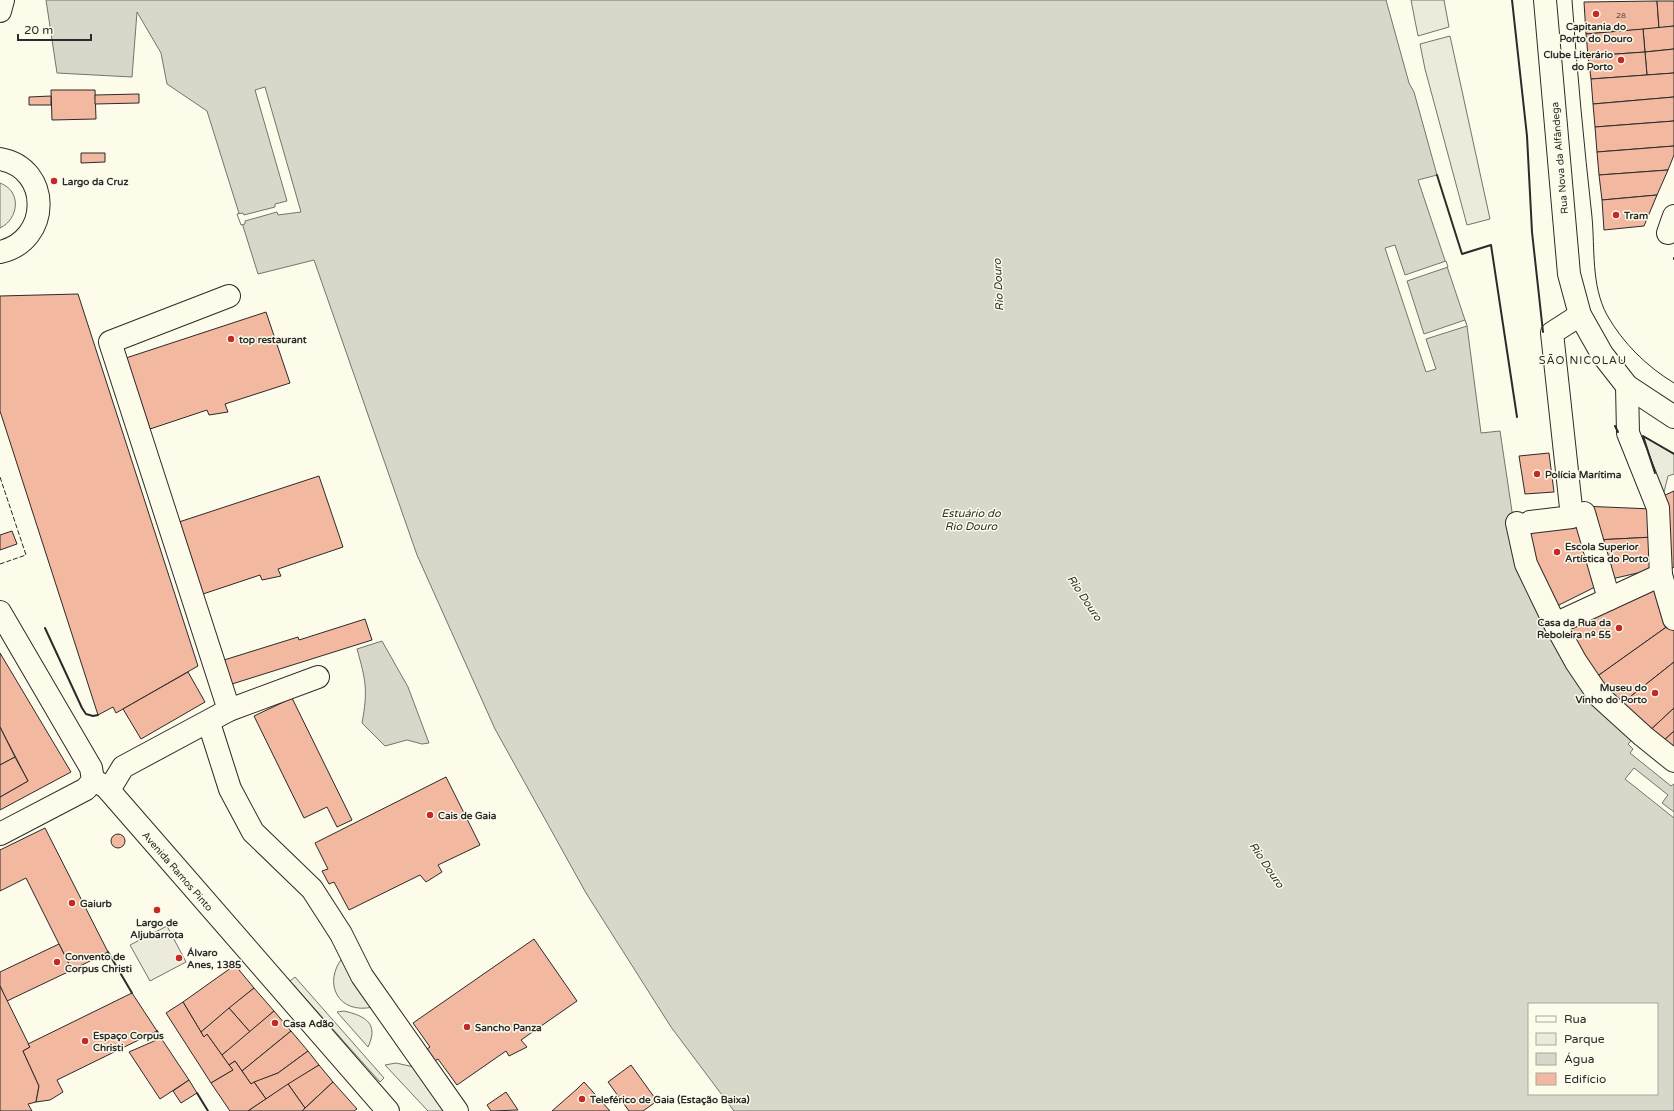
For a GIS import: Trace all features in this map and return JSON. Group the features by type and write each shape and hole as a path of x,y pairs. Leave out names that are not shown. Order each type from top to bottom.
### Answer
{"street":[{"path":"0,11 3,0"},
{"name":"Rua Nova da Alfândega","path":"1545,0 1569,274 1580,315 1602,354 1627,386 1674,417"},
{"path":"0,252 11,249 26,239 36,223 39,205 35,186 25,171 3,154"},
{"path":"229,296 110,342 229,710"},
{"path":"1580,315 1552,333 1572,516 1524,522 1526,564 1555,624 1576,662 1599,696 1643,736 1674,761"},
{"path":"1627,386 1628,433 1658,508 1661,575 1674,619"},
{"path":"1584,513 1609,599"},
{"path":"1555,624 1661,575"},
{"name":"Avenida Ramos Pinto","path":"0,612 101,785 381,1109"},
{"path":"0,834 86,789 101,785 123,767 229,710 318,677"},
{"path":"209,722 230,789 253,832 312,889 341,934 362,976 456,1111"}],"green space":[{"path":"1411,0 1444,0 1449,27 1418,36"},
{"path":"1450,36 1490,219 1467,225 1425,69 1420,44"},
{"path":"0,183 12,192 15,198 15,205 11,218 0,228"},
{"path":"1643,436 1674,454 1674,474 1668,476 1663,496"},
{"path":"167,926 186,962 150,981 130,945"},
{"path":"343,957 373,1007 361,1008 351,1006 343,1002 337,995 334,986 334,977 337,967"},
{"path":"295,977 384,1078 380,1082 290,981"},
{"path":"344,1011 359,1016 368,1022 372,1032 368,1047 337,1012"},
{"path":"396,1063 414,1067 445,1111 428,1111 385,1065"}],"water":[{"name":"Estuário do Rio Douro","path":"46,0 1386,0 1437,175 1418,180 1467,326 1481,433 1500,431 1520,565 1634,738 1628,744 1633,749 1630,753 1671,786 1674,784 1674,1111 734,1111 671,1027 586,893 495,729 417,555 314,260 258,274 207,111 167,84 161,53 137,12 132,77 57,73"},
{"path":"382,641 408,687 429,743 422,744 407,740 385,746 362,723 365,702 365,686 357,649"}],"pier":[{"path":"265,87 301,212 278,215 277,212 245,221 245,224 241,225 237,214 243,213 244,215 275,207 275,204 287,201 255,90"},
{"path":"1395,245 1405,275 1446,261 1448,267 1407,281 1424,334 1465,320 1467,326 1426,339 1436,369 1426,372 1385,248"},
{"path":"1634,768 1668,795 1662,803 1674,812 1674,818 1625,779"}],"building":[{"path":"1657,1 1659,28 1586,34 1584,2"},
{"path":"1657,1 1674,1 1674,26 1659,28"},
{"path":"1674,26 1674,49 1645,52 1643,29"},
{"path":"1643,29 1645,52 1588,56 1586,34"},
{"path":"1674,49 1674,73 1647,75 1645,52"},
{"path":"1645,52 1647,75 1591,79 1588,56"},
{"path":"1674,73 1674,97 1593,104 1591,79"},
{"path":"51,90 95,90 96,119 52,120"},
{"path":"139,94 139,103 95,104 95,95"},
{"path":"51,96 51,105 29,105 29,97"},
{"path":"1674,97 1674,121 1595,127 1593,104"},
{"path":"1674,121 1674,146 1597,152 1595,127"},
{"path":"1674,146 1674,155 1668,170 1599,175 1597,152"},
{"path":"81,153 105,153 105,162 81,163"},
{"path":"1668,170 1657,195 1602,200 1599,175"},
{"path":"1657,195 1644,226 1604,230 1602,200"},
{"path":"78,294 198,666 116,713 113,707 98,715 0,411 0,296"},
{"path":"266,312 290,383 225,404 228,412 209,415 207,410 150,429 126,358"},
{"name":"Polícia Marítima","path":"1549,453 1554,492 1525,494 1519,456"},
{"path":"319,476 343,547 278,569 281,576 262,580 260,575 203,594 179,522"},
{"path":"1674,491 1674,567 1667,572 1663,496"},
{"name":"Escola Superior Artística do Porto","path":"1581,506 1652,509 1654,537 1596,540 1596,513 1584,513 1599,585 1551,609 1522,531"},
{"path":"12,531 17,544 0,550 0,535"},
{"path":"1654,537 1655,569 1607,580 1596,540"},
{"name":"Casa da Rua da Reboleira nº 55","path":"1658,582 1672,623 1592,680 1563,632"},
{"path":"365,619 372,640 232,684 224,660 298,637 299,640"},
{"path":"1672,623 1674,627 1674,662 1616,708 1592,680"},
{"path":"0,653 71,772 0,810 0,797 28,781 0,727"},
{"name":"Museu do Vinho do Porto","path":"1674,662 1674,708 1645,735 1616,708"},
{"path":"188,672 205,702 141,739 123,709"},
{"path":"292,698 352,820 337,827 327,807 304,818 254,716"},
{"path":"1674,708 1674,731 1659,745 1645,735"},
{"path":"0,727 15,757 0,765"},
{"path":"1674,731 1674,757 1659,745"},
{"path":"15,757 28,781 0,797 0,765"},
{"path":"446,777 480,845 438,865 442,872 426,882 420,875 349,910 334,882 329,884 322,871 328,869 315,843"},
{"path":"45,828 108,952 72,970 26,878 0,891 0,850"},
{"path":"118,834 123,836 125,841 123,846 118,848 113,846 111,841 113,836"},
{"path":"534,939 577,1001 521,1040 527,1047 509,1056 506,1051 457,1085 438,1059 433,1062 425,1050 430,1047 413,1023"},
{"path":"59,944 72,970 7,1001 0,986 0,972"},
{"path":"235,965 254,988 201,1032 183,1002"},
{"path":"0,986 30,1047 23,1051 39,1086 36,1102 28,1104 32,1111 0,1111"},
{"path":"254,988 274,1011 250,1032 229,1008"},
{"path":"132,993 157,1031 57,1080 63,1092 50,1100 36,1102 39,1086 23,1051 30,1047 28,1044"},
{"path":"183,1002 204,1037 207,1034 233,1070 211,1083 166,1013"},
{"path":"229,1008 250,1032 222,1055 207,1034 204,1037 201,1032"},
{"path":"274,1011 291,1031 242,1071 235,1061 229,1065 222,1055"},
{"path":"291,1031 308,1051 278,1073 251,1084 242,1071"},
{"path":"161,1038 189,1080 160,1099 129,1052"},
{"path":"308,1051 319,1065 266,1099 254,1082 278,1073"},
{"path":"235,1061 251,1084 254,1082 266,1099 248,1111 230,1111 211,1083 233,1070 229,1065"},
{"path":"319,1065 333,1082 305,1108 288,1084"},
{"path":"631,1065 657,1101 643,1111 629,1111 608,1082"},
{"path":"189,1080 197,1093 181,1103 173,1091"},
{"path":"333,1082 357,1109 354,1111 302,1111"},
{"name":"Teleférico de Gaia (Estação Baixa)","path":"584,1082 610,1111 552,1111 577,1089"},
{"path":"288,1084 305,1108 302,1111 248,1111"},
{"path":"506,1092 518,1110 491,1111 487,1105"}],"tram line":[{"path":"1572,0 1598,292 1607,315 1620,335 1636,353 1654,369 1674,383"}],"fence":[{"path":"0,477 26,555 0,564"}],"wall":[{"path":"1512,0 1527,136 1532,232 1543,332"},
{"path":"1437,175 1462,254 1491,245 1517,417"},
{"path":"1615,426 1618,432"},
{"path":"1655,473 1643,436 1674,454"},
{"path":"45,628 82,708 86,714 93,716 98,715"},
{"path":"108,952 132,993"},
{"path":"157,1031 161,1038"},
{"path":"197,1093 208,1111"}],"place":[{"name":"Capitania do Porto do Douro","path":"1596,14"},
{"name":"Clube Literário do Porto","path":"1621,60"},
{"name":"Largo da Cruz","path":"54,181"},
{"name":"Tram","path":"1616,215"},
{"name":"top restaurant","path":"231,339"},
{"name":"Polícia Marítima","path":"1537,474"},
{"name":"Escola Superior Artística do Porto","path":"1557,552"},
{"name":"Casa da Rua da Reboleira nº 55","path":"1619,628"},
{"name":"Museu do Vinho do Porto","path":"1655,693"},
{"name":"Cais de Gaia","path":"430,815"},
{"name":"Gaiurb","path":"72,903"},
{"name":"Largo de Aljubarrota","path":"157,910"},
{"name":"Álvaro Anes, 1385","path":"179,958"},
{"name":"Convento de Corpus Christi","path":"57,962"},
{"name":"Casa Adão","path":"275,1023"},
{"name":"Sancho Panza","path":"467,1027"},
{"name":"Espaço Corpus Christi","path":"85,1041"},
{"name":"Teleférico de Gaia (Estação Baixa)","path":"582,1099"}],"district":[{"name":"SÃO NICOLAU","path":"1583,360"}],"water label":[{"name":"Rio Douro","path":"998,285"},
{"name":"Rio Douro","path":"1085,598"},
{"name":"Rio Douro","path":"1267,865"}]}
